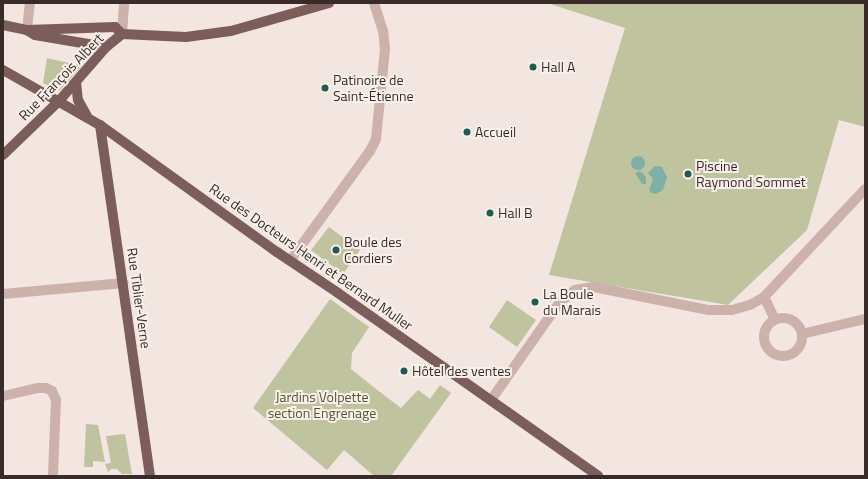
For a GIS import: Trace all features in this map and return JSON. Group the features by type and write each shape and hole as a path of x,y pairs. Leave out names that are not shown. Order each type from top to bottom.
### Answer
{"main road":[{"path":"3,25 27,30 115,27 122,34 186,36 231,31 329,3"},
{"path":"27,30 35,35 106,48"},
{"name":"Rue François Albert","path":"3,155 59,101 106,48 122,34"},
{"name":"Rue des Docteurs Henri et Bernard Muller","path":"3,70 100,125 290,261 598,476"},
{"path":"76,82 78,100 90,119"},
{"name":"Rue Tiblier-Verne","path":"100,125 150,476"}],"street":[{"path":"27,30 30,3"},
{"path":"122,34 124,3"},
{"path":"290,261 370,151 376,139 385,49 383,30 374,3"},
{"path":"491,400 560,302 575,290 594,287 708,310 732,310 750,305 764,297 865,189"},
{"path":"3,294 123,283"},
{"path":"764,297 775,320"},
{"path":"786,318 792,320 800,329 802,334 801,341 795,351 790,355 777,355 767,347 764,335 766,329 775,320 786,318"},
{"path":"802,334 865,319"},
{"path":"3,396 39,388 46,388 52,391 56,400 53,476"}],"green space":[{"path":"547,3 865,3 865,127 839,120 807,230 728,305 549,275 625,28"},
{"path":"47,58 82,66 59,91 43,83"},
{"name":"Boule des Cordiers","path":"329,227 360,250 343,274 311,250"},
{"name":"Jardins Volpette section Engrenage","path":"330,299 369,327 352,353 351,369 376,389 401,408 418,390 430,399 440,385 451,393 391,476 374,476 344,450 327,470 253,408"},
{"path":"507,300 536,320 517,347 489,327"},
{"path":"86,424 98,425 105,462 93,461 93,467 84,467"},
{"path":"125,434 132,474 122,474 117,469 111,469 108,472 105,464 111,463 106,436"}],"water":[{"path":"638,156 643,158 645,163 643,168 638,170 633,168 631,163 633,158"},
{"path":"655,166 662,167 667,177 663,190 656,194 651,193 649,190 653,179 648,173"},
{"path":"640,171 646,177 646,184 642,184 635,173"}],"place":[{"name":"Hall A","path":"533,67"},
{"name":"Patinoire de Saint-Étienne","path":"325,88"},
{"name":"Accueil","path":"467,132"},
{"name":"Piscine Raymond Sommet","path":"688,174"},
{"name":"Hall B","path":"490,213"},
{"name":"Boule des Cordiers","path":"336,250"},
{"name":"La Boule du Marais","path":"535,302"},
{"name":"Hôtel des ventes","path":"404,371"}]}
